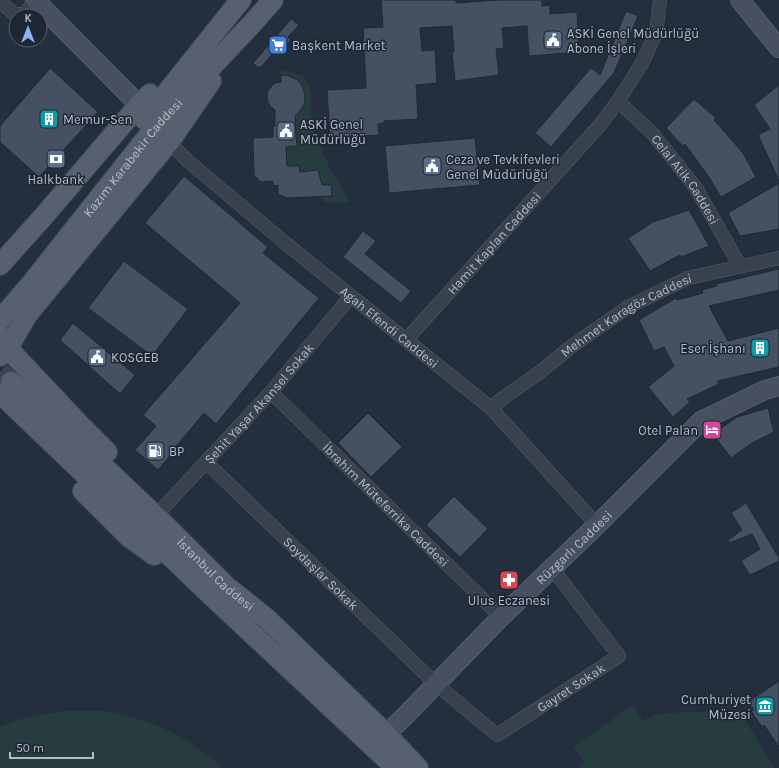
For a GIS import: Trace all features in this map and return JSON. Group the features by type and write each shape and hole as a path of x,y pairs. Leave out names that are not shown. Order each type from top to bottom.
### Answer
{"main road":[{"name":"Kazım Karabekir Caddesi","path":"0,320 31,284 150,113 250,26 273,0"},
{"name":"Kazım Karabekir Caddesi","path":"0,301 236,6"},
{"path":"220,592 163,508 3,347 27,315 169,142 250,26"},
{"path":"0,265 43,217 150,113"},
{"path":"4,395 128,536 220,592"},
{"name":"İstanbul Caddesi","path":"4,395 91,455 162,522 220,592 396,768"},
{"name":"İstanbul Caddesi","path":"220,592 266,618 386,734 418,768"}],"street":[{"path":"0,1 14,14 25,14 35,0 150,113"},
{"name":"Hamit Kaplan Caddesi","path":"406,340 600,125 618,101 642,62 656,33 660,0"},
{"path":"740,0 779,48"},
{"name":"Celal Atik Caddesi","path":"618,101 652,134 696,188 740,266"},
{"name":"Agah Efendi Caddesi","path":"169,142 188,161 284,242 492,408 597,525"},
{"name":"Mehmet Karagöz Caddesi","path":"492,408 572,346 628,307 688,278 779,258"},
{"name":"Şehit Yaşar Akansel Sokak","path":"163,508 271,392 351,296"},
{"name":"Rüzgarlı Caddesi","path":"386,734 501,617 701,422 764,390 779,386"},
{"name":"İbrahim Müteferrika Caddesi","path":"271,392 501,617"},
{"name":"Soydaşlar Sokak","path":"206,462 436,684"},
{"name":"Gayret Sokak","path":"436,684 497,735 619,656 552,568"}],"green space":[{"path":"280,70 303,76 310,86 313,130 329,166 349,202 324,202 322,196 322,185 318,171 300,172 299,166 287,166 286,147 297,146 295,116 304,103 305,96 301,85 296,80 281,75"},
{"path":"633,705 643,721 658,714 739,711 775,768 579,768 585,763 573,747"},
{"path":"68,711 104,711 159,726 190,742 223,768 0,768 0,727 25,718 42,714"}],"building":[{"path":"381,0 456,0 456,3 498,0 542,0 542,6 550,5 550,14 577,12 579,52 529,56 527,26 502,28 504,48 496,49 499,75 455,81 452,52 454,52 452,26 420,28 422,51 435,50 437,83 416,85 418,119 384,121 384,123 378,124 379,135 330,138 327,90 366,88 363,28 383,27"},
{"path":"626,11 638,16 613,75 551,147 535,133 591,68 600,75"},
{"name":"Başkent Market","path":"291,19 299,25 288,37 291,40 280,53 280,45 261,67 257,67 253,63"},
{"name":"Memur-Sen","path":"50,68 98,112 39,177 0,142 0,126"},
{"path":"281,75 296,79 301,84 305,98 304,105 295,116 297,146 286,147 287,166 299,166 300,172 318,170 322,185 331,185 332,196 286,198 278,194 278,185 273,186 273,181 261,182 254,175 253,138 273,137 275,110 271,107 267,97 268,91 271,87 275,83 281,82"},
{"path":"779,85 779,181 758,135 770,129 754,105"},
{"path":"694,99 716,118 714,120 743,153 756,177 721,197 709,177 685,144 683,146 666,128"},
{"name":"Ceza ve Tevkifevleri Genel Müdürlüğü","path":"475,138 480,185 389,193 385,146"},
{"path":"184,176 268,247 263,253 319,298 216,424 204,413 158,470 135,450 156,426 143,415 240,303 145,223"},
{"path":"779,183 779,229 740,236 728,213"},
{"path":"689,210 709,246 681,257 680,255 650,271 628,238 653,222"},
{"path":"363,231 376,241 365,254 411,291 401,303 343,257"},
{"path":"124,261 188,309 152,356 88,308"},
{"path":"779,269 779,290 709,306 728,341 779,328 779,367 717,381 719,384 687,399 690,402 673,417 648,387 674,366 664,347 654,351 639,320 676,298 677,300 703,293 702,290 717,286 716,284"},
{"name":"KOSGEB","path":"73,323 135,375 120,394 60,340"},
{"path":"768,408 774,432 752,443 731,458 713,434 737,417"},
{"path":"368,413 402,447 371,477 338,443"},
{"path":"454,496 488,529 460,557 426,525"},
{"path":"746,503 779,558 779,561 750,575 741,561 760,549 752,534 729,543 728,540 742,530 731,513"},
{"name":"Cumhuriyet Müzesi","path":"779,681 779,747 764,725 762,727 751,711 754,710 748,702"}],"tunnel":[{"path":"0,372 11,382"}],"place":[{"name":"ASKİ Genel Müdürlüğü Abone İşleri","path":"553,40"},
{"name":"Başkent Market","path":"278,45"},
{"name":"Memur-Sen","path":"49,119"},
{"name":"ASKİ Genel Müdürlüğü","path":"286,131"},
{"name":"Halkbank","path":"56,159"},
{"name":"Ceza ve Tevkifevleri Genel Müdürlüğü","path":"432,166"},
{"name":"Eser İşhanı","path":"760,348"},
{"name":"KOSGEB","path":"97,357"},
{"name":"Otel Palan","path":"712,430"},
{"name":"BP","path":"155,451"},
{"name":"Ulus Eczanesi","path":"509,580"},
{"name":"Cumhuriyet Müzesi","path":"765,706"}]}
